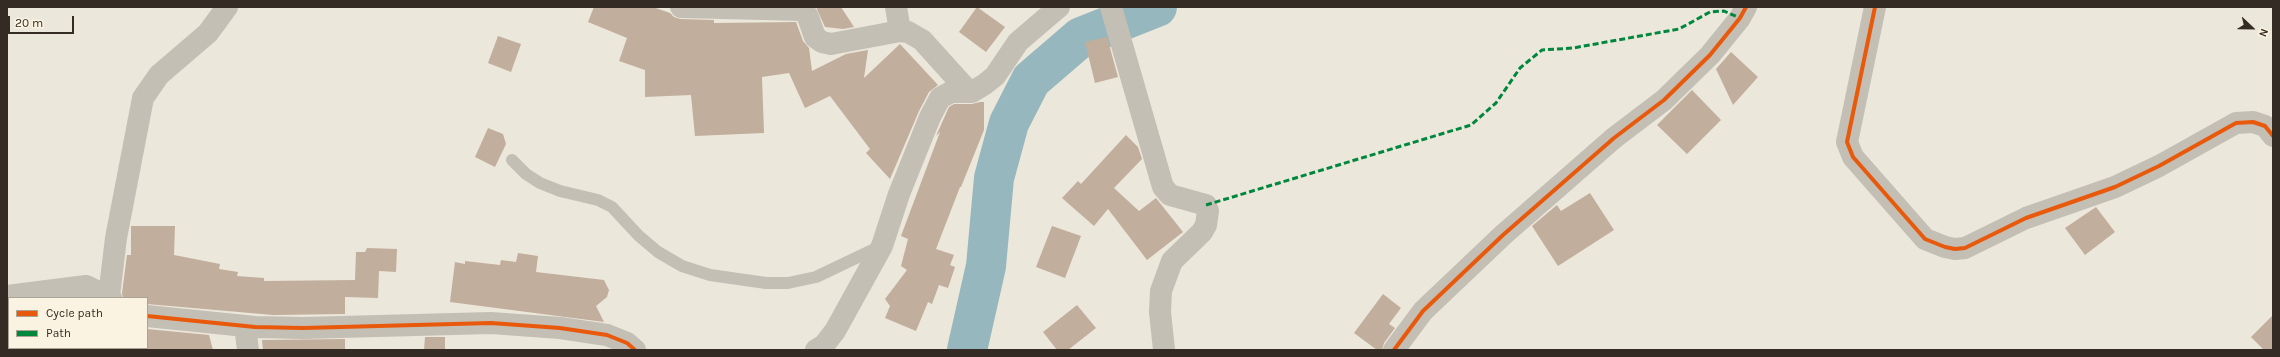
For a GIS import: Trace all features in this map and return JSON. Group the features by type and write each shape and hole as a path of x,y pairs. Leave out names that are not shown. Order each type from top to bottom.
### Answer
{"street":[{"path":"7,296 86,286 110,297 116,238 143,98 159,75 208,33 227,7"},
{"path":"681,7 803,10 808,17 815,37 822,42 831,44 900,31 908,32 922,40 969,92"},
{"path":"896,7 900,31"},
{"path":"816,350 824,345 835,331 882,246 899,194 930,117 940,98 951,92 969,92 985,84 995,76 1018,42 1059,7"},
{"path":"1111,7 1164,188 1170,195 1206,205 1208,211 1206,225 1202,232 1172,261 1161,291 1161,346"},
{"path":"1394,350 1424,311 1503,235 1614,138 1664,100 1710,55 1746,7"},
{"path":"1874,7 1847,142 1853,157 1925,239 1944,247 1955,249 1965,248 2026,218 2115,187 2159,166 2236,123 2253,122 2265,126 2273,136"},
{"path":"148,316 245,326 303,328 491,323 560,328 608,335 627,343 635,350"},
{"path":"245,326 248,350"}],"lane":[{"path":"512,160 526,174 540,183 560,191 598,200 612,207 639,236 658,252 682,266 710,275 766,283 788,282 816,277 882,246"}],"building":[{"path":"594,7 653,7 670,13 674,17 680,19 714,20 714,23 796,22 803,41 809,48 812,71 846,54 868,50 864,78 900,44 938,85 929,92 919,111 890,179 866,153 870,149 830,96 805,108 789,73 762,77 764,133 695,136 691,95 645,97 645,70 619,61 627,38 588,22"},
{"path":"816,7 841,7 854,27 843,29 825,27"},
{"path":"977,7 1005,27 986,52 959,32"},
{"path":"498,36 521,44 511,72 488,63"},
{"path":"1107,37 1118,77 1095,83 1085,42"},
{"path":"1731,52 1758,77 1733,105 1716,69"},
{"path":"1692,90 1721,120 1687,154 1657,125"},
{"path":"984,102 984,130 936,249 954,255 950,265 955,267 948,288 939,285 932,304 928,302 916,331 885,318 890,306 885,299 907,270 901,266 908,239 901,236 940,132 936,136 949,107 954,104 972,104"},
{"path":"488,128 503,134 506,144 495,167 475,157"},
{"path":"1126,135 1138,147 1142,159 1114,188 1139,211 1156,198 1183,232 1147,260 1108,209 1094,226 1062,198 1078,181 1081,184"},
{"path":"1590,193 1614,230 1558,266 1532,226 1557,205 1561,211"},
{"path":"2096,207 2115,232 2085,255 2065,228"},
{"path":"131,226 175,226 174,255 220,264 219,269 238,272 237,276 264,278 264,281 355,280 356,252 365,252 367,248 397,249 396,272 379,271 378,298 345,297 345,314 273,315 148,304 148,297 123,297 127,255 131,255"},
{"path":"1052,226 1081,236 1065,278 1036,267"},
{"path":"518,253 538,256 536,272 604,280 609,290 607,297 596,306 604,322 450,302 455,262 465,264 465,261 500,265 501,260 516,262"},
{"path":"1383,294 1401,308 1389,324 1395,328 1384,343 1382,350 1377,350 1354,333"},
{"path":"1077,305 1096,328 1068,350 1057,350 1043,332"},
{"path":"2273,315 2273,350 2264,350 2251,337"},
{"path":"148,329 209,335 213,350 147,350"},
{"path":"425,337 445,337 445,350 424,350"},
{"path":"345,339 345,350 263,350 262,340"}],"waterway":[{"path":"967,350 986,266 994,178 1009,123 1031,80 1081,37 1157,7"}],"marked path":[{"path":"1206,205 1471,125 1496,103 1520,68 1542,50 1573,48 1679,29 1710,12 1724,11 1740,18"}],"cycle path":[{"path":"1394,350 1423,311 1503,235 1614,138 1664,100 1710,55 1740,18 1746,7"},
{"path":"1875,7 1847,142 1853,157 1925,239 1945,247 1955,249 1965,248 2026,218 2115,187 2159,166 2236,123 2253,122 2265,126 2273,136"},
{"path":"148,316 255,327 303,328 491,323 560,328 607,335 627,343 635,350"}]}
